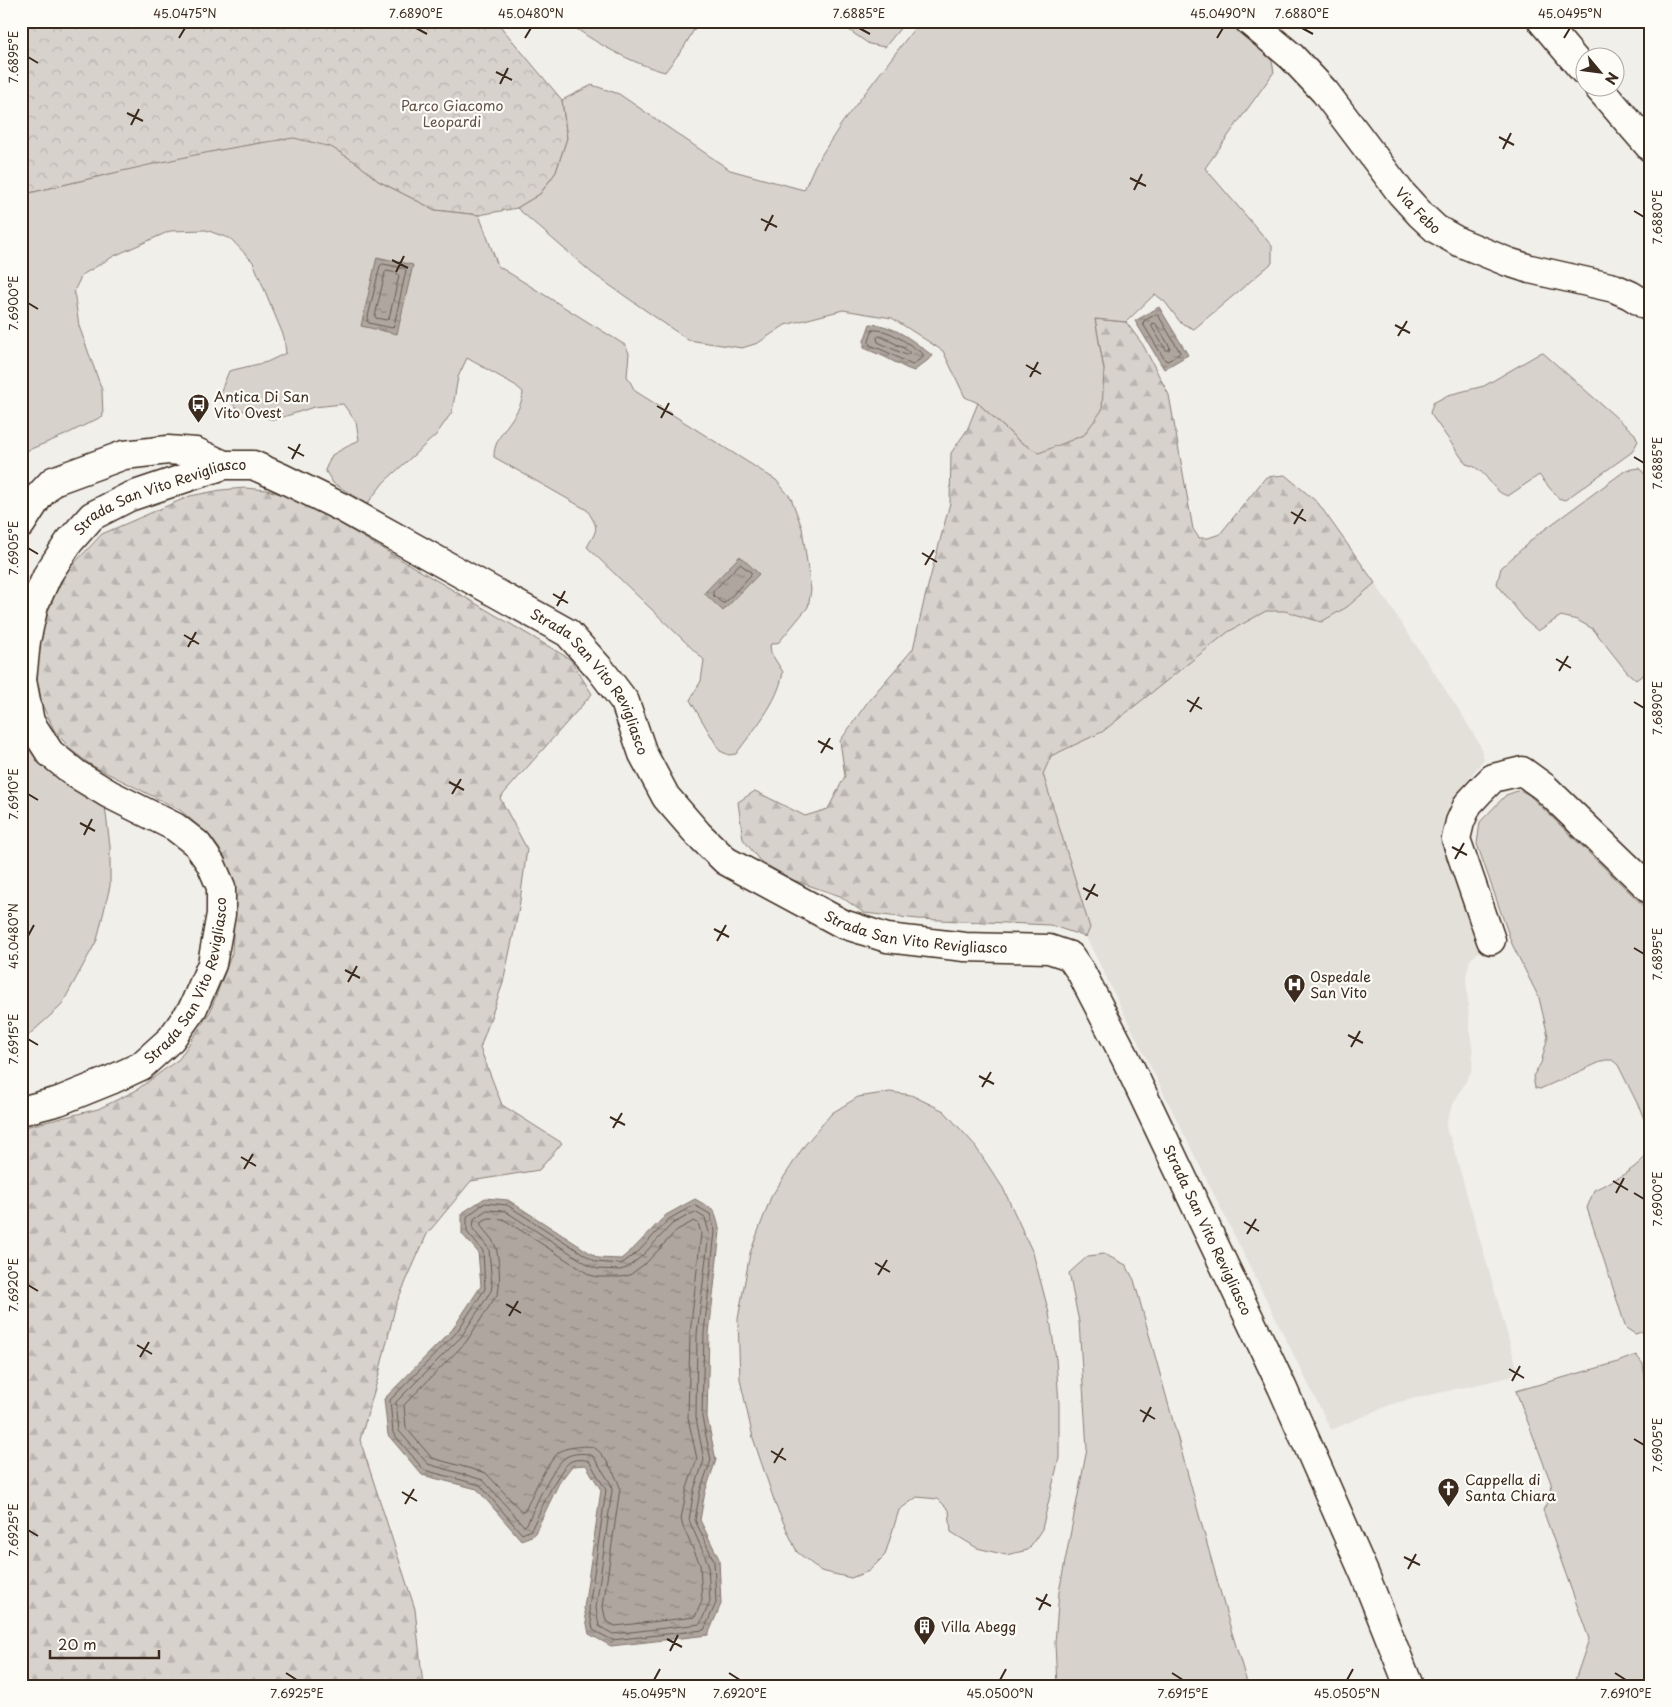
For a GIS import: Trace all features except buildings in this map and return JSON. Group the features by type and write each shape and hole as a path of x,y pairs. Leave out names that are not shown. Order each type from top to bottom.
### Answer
{"street":[{"name":"Via Febo","path":"1248,21 1292,57 1325,92 1401,193 1420,216 1436,228 1459,242 1508,262 1530,269 1614,288 1651,308"},
{"path":"1542,21 1574,58"},
{"path":"1608,98 1651,148"},
{"path":"21,524 39,496 53,481 124,455 168,450 196,452 224,464"},
{"name":"Strada San Vito Revigliasco","path":"21,1111 59,1101 133,1070 141,1066 171,1039 193,1008 212,964 221,914 221,887 212,864 197,844 175,827 109,794 76,774 50,753 30,722 22,680 26,641 34,605 48,574 70,542 92,516 129,496 224,464 253,465 343,508 568,633 600,669 625,702 643,754 666,797 698,834 726,861 843,924 887,938 964,947 1049,949 1070,956 1081,972 1125,1057 1282,1387 1364,1575 1409,1686"},
{"path":"1491,940 1456,839 1460,822 1468,804 1492,778 1522,771 1544,788 1651,890"}],"shaded area":[{"name":"Ospedale San Vito","path":"1375,583 1464,718 1480,745 1484,759 1449,805 1443,827 1445,844 1482,949 1470,960 1466,976 1473,1052 1472,1070 1453,1105 1446,1123 1447,1132 1451,1139 1517,1368 1510,1377 1395,1403 1331,1430 1086,937 1090,928 1043,774 1051,756 1177,671 1228,632 1266,611 1285,611 1321,622 1347,607"}],"green space":[{"name":"Parco Giacomo Leopardi","path":"21,21 496,21 562,100 567,138 556,172 540,194 517,208 479,215 435,210 378,181 357,163 259,143 21,195"},
{"path":"566,21 699,21 684,47 665,72 640,64 614,51 588,37"},
{"path":"839,21 906,21 885,47 869,44 843,26"},
{"path":"920,21 1226,21 1246,36 1272,61 1274,72 1205,168 1272,246 1272,263 1194,329 1181,323 1165,302 1155,294 1126,322 1095,319 1104,370 1102,410 1084,435 1039,453 1019,441 978,403 965,397 943,351 892,318 843,310 785,325 758,343 742,348 688,340 592,273 517,208 540,194 556,172 567,138 562,100 592,85 619,94 730,170 804,190 815,165 842,123"},
{"path":"294,138 331,147 357,163 378,181 435,210 479,215 498,266 625,345 629,353 627,376 635,391 776,480 791,498 802,528 811,590 808,607 779,642 770,645 771,653 783,672 780,683 771,705 736,754 729,755 720,751 690,700 701,681 704,660 587,547 596,528 587,510 494,457 498,440 521,401 523,392 515,385 467,358 458,377 452,412 436,435 384,482 367,504 333,483 325,470 332,455 359,440 356,422 343,404 314,407 274,420 238,409 220,393 229,371 267,362 286,353 284,337 253,262 231,239 206,230 170,231 114,256 82,275 74,291 79,326 102,390 103,416 65,435 26,451 21,449 21,195 191,156"},
{"path":"1095,319 1126,322 1143,345 1169,395 1193,529 1199,538 1208,538 1220,534 1266,477 1285,475 1318,503 1375,583 1347,607 1321,622 1285,611 1266,611 1228,632 1102,732 1051,756 1043,774 1090,928 1086,937 1050,925 918,919 864,913 840,896 793,880 760,861 743,839 738,802 755,791 805,816 828,809 845,776 840,741 869,700 913,649 950,503 951,453 967,430 978,403 1019,441 1104,370"},
{"path":"1542,352 1635,434 1638,441 1632,452 1565,500 1558,498 1539,475 1508,496 1497,490 1480,470 1466,464 1430,413 1433,403 1448,395 1484,386"},
{"path":"1640,468 1651,483 1651,669 1636,680 1627,672 1593,629 1577,620 1561,616 1538,631 1526,621 1497,584 1501,568 1537,535 1626,470"},
{"path":"245,488 267,490 298,499 570,659 592,694 500,798 527,849 519,908 503,983 480,1048 502,1105 562,1143 539,1170 471,1181 427,1234 396,1304 378,1378 360,1440 415,1609 423,1686 21,1686 21,1128 98,1109 135,1091 179,1059 210,1012 232,953 235,901 230,871 219,848 210,836 180,810 91,765 71,750 54,730 41,702 36,671 41,637 48,608 67,571 102,534 190,496"},
{"path":"21,729 105,806 110,846 110,886 97,940 61,1006 21,1042"},
{"path":"1520,790 1529,795 1651,913 1651,1137 1640,1109 1618,1065 1612,1060 1605,1060 1540,1089 1535,1088 1533,1076 1541,1063 1548,1036 1539,998 1512,944 1477,844 1480,822 1506,795"},
{"path":"890,1092 911,1095 944,1111 973,1143 1003,1188 1033,1253 1049,1313 1056,1359 1059,1404 1059,1458 1042,1529 1028,1550 1006,1555 977,1548 951,1532 949,1510 938,1499 917,1497 899,1510 885,1555 869,1571 851,1578 821,1571 797,1552 776,1506 753,1438 740,1379 738,1319 750,1253 771,1197 804,1146 832,1113 858,1097"},
{"path":"1651,1143 1651,1329 1635,1334 1626,1328 1587,1208 1594,1190 1636,1166 1643,1159"},
{"path":"1104,1254 1126,1265 1134,1280 1248,1686 1057,1686 1055,1643 1059,1592 1087,1449 1079,1322 1069,1273 1088,1256"},
{"path":"1636,1355 1643,1364 1651,1418 1651,1686 1573,1686 1589,1639 1543,1510 1552,1494 1551,1483 1516,1391 1615,1363"}],"water":[{"path":"377,257 413,265 397,334 361,326"},
{"path":"1159,307 1188,355 1164,369 1135,321"},
{"path":"870,324 888,327 896,331 933,356 914,371 864,348 864,341"},
{"path":"740,556 759,574 723,611 704,593"},
{"path":"485,1198 508,1200 598,1258 621,1259 666,1215 695,1199 714,1210 720,1231 709,1334 707,1417 716,1460 705,1492 700,1520 719,1559 721,1604 708,1635 611,1646 589,1634 584,1608 601,1490 586,1465 572,1466 559,1483 534,1535 521,1540 477,1489 422,1475 388,1435 384,1399 452,1330 481,1286 478,1252 462,1234 462,1213"}],"place":[{"name":"Antica Di San Vito Ovest","path":"198,424"},
{"name":"Ospedale San Vito","path":"1294,1004"},
{"name":"Cappella di Santa Chiara","path":"1449,1507"},
{"name":"Villa Abegg","path":"925,1646"}]}
